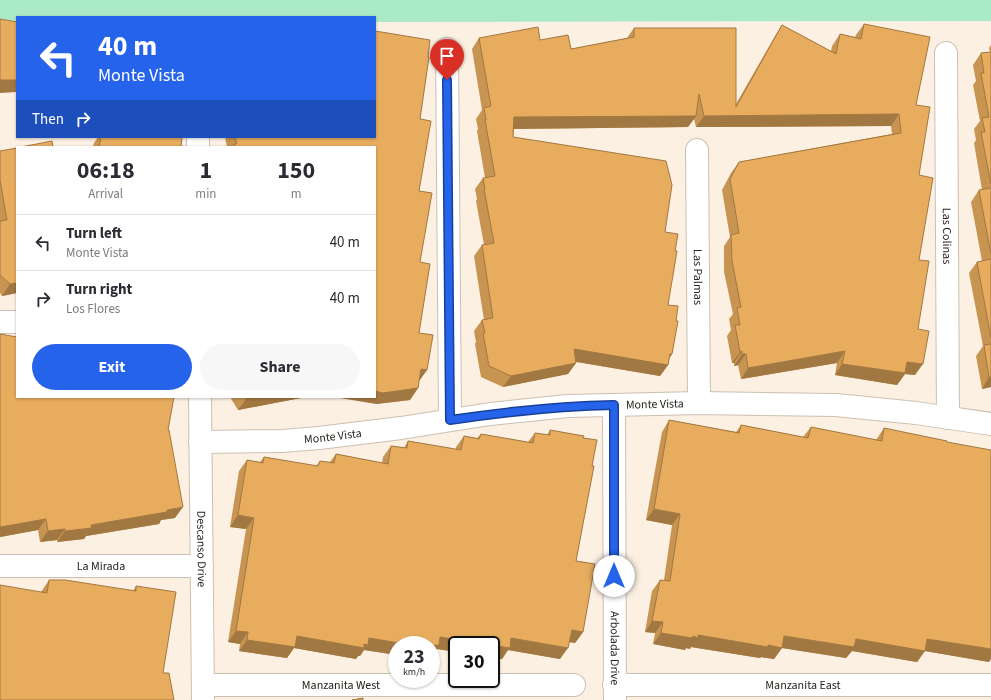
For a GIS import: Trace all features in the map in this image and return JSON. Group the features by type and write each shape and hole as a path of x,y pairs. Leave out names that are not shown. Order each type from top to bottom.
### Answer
{"street":[{"path":"447,49 450,420"},
{"name":"Las Colinas","path":"946,53 948,418"},
{"name":"Las Palmas","path":"697,150 698,403"},
{"path":"0,322 16,322"},
{"name":"Descanso Drive","path":"200,398 203,692"},
{"name":"Monte Vista","path":"200,442 282,441 319,438 527,410 568,406 698,403 836,406 916,413 991,424"},
{"name":"Arbolada Drive","path":"614,405 615,692"},
{"name":"La Mirada","path":"0,566 202,566"},
{"name":"Manzanita East","path":"615,692 991,684"},
{"name":"Manzanita West","path":"203,692 574,685"}],"green space":[{"path":"0,0 991,0 991,21 376,22 376,16 16,16 16,22 0,22"}],"building":[{"path":"0,19 16,22 16,80 0,80"},
{"path":"864,24 930,37 916,105 930,107 919,175 933,178 919,260 929,261 918,329 929,331 923,364 907,362 905,373 842,364 845,351 748,368 746,354 742,354 742,351 740,352 735,325 740,325 737,308 741,307 732,261 731,235 739,233 730,179 739,162 901,133 899,114 704,116 699,94 696,116 514,117 513,137 666,161 672,185 665,232 678,234 675,251 677,251 668,305 678,306 676,321 678,321 672,354 670,354 668,365 574,349 576,363 511,376 489,366 482,320 493,318 482,245 494,243 483,178 495,176 484,108 491,106 479,38 538,27 540,40 568,35 571,49 634,37 634,28 736,28 736,107 782,25 836,54 840,34 861,39"},
{"path":"376,31 430,40 420,119 431,121 419,191 432,193 420,262 430,264 419,333 433,335 427,370 421,369 418,388 383,393 376,391 376,146 235,146 234,144 237,144 235,138 376,138"},
{"path":"991,52 991,184 981,132 985,132 982,118 989,117 981,73 984,73 981,53"},
{"path":"101,138 182,138 181,146 99,146"},
{"path":"52,141 53,146 26,146"},
{"path":"16,148 16,283 10,284 0,275 0,221 7,220 0,180 0,151"},
{"path":"991,188 991,254 979,190"},
{"path":"991,259 991,338 977,262"},
{"path":"0,334 16,337 16,398 174,398 168,430 183,507 167,510 167,512 91,525 92,528 65,531 65,529 48,531 46,519 0,527"},
{"path":"991,344 991,377 989,377 984,345"},
{"path":"669,420 739,433 741,425 808,438 811,427 882,441 884,428 991,450 991,649 927,639 925,651 856,639 854,647 784,636 782,648 698,635 698,638 693,636 692,638 661,633 663,622 652,621 660,580 670,581 680,514 654,509"},
{"path":"550,430 584,436 583,438 597,440 592,466 594,466 576,561 595,564 583,632 572,630 568,648 511,638 510,648 500,646 500,636 448,636 448,638 440,636 388,636 388,641 369,638 368,645 364,644 364,648 297,636 295,647 247,640 248,632 236,631 254,518 238,515 247,460 263,463 264,457 318,466 320,461 334,463 336,454 388,464 391,446 407,448 408,441 461,450 464,436 479,439 481,434 533,443 535,433 550,435"},
{"path":"49,580 65,580 136,591 136,586 176,592 163,673 169,673 174,700 0,700 0,585 47,593"},
{"path":"363,698 363,700 352,700"}],"route":[{"path":"447,80 450,420 490,414 568,406 614,405 614,576"}]}
